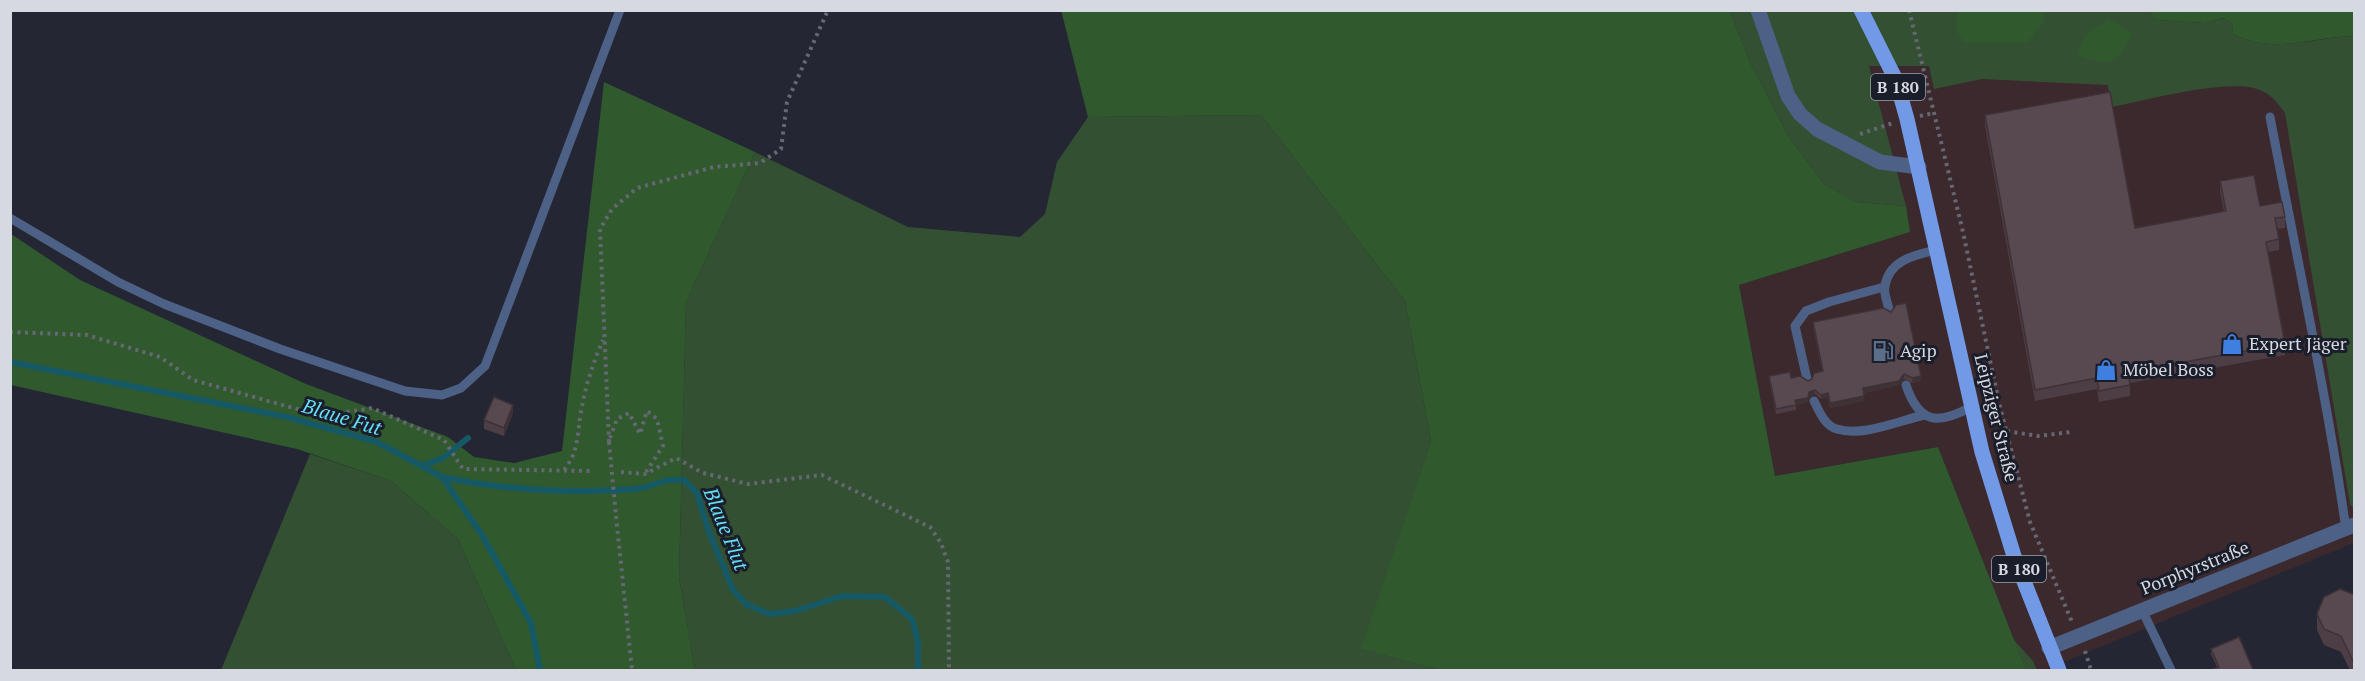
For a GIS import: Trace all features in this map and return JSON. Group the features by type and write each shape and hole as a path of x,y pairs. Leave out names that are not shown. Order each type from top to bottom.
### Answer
{"main road":[{"name":"Leipziger Straße","path":"1862,10 1896,80 1919,168 1971,407 2003,522 2059,670"}],"street":[{"path":"1758,10 1788,96 1800,114 1817,129 1880,162 1919,168"},
{"name":"Porphyrstraße","path":"2049,648 2350,527"}],"lane":[{"path":"10,218 118,282 164,304 280,349 405,391 442,395 461,388 485,366 620,10"},
{"path":"2270,117 2319,380 2331,423 2350,527"},
{"path":"1889,310 1884,287 1892,269 1905,257 1936,250"},
{"path":"1807,379 1795,326 1806,311 1829,302 1884,287"},
{"path":"1906,385 1912,403 1924,415"},
{"path":"1814,401 1823,419 1836,429 1866,430 1924,415 1948,419 1971,407"},
{"path":"2142,610 2171,670"}],"path":[{"path":"632,670 609,442 600,230 612,209 637,188 714,167 760,163 781,149 787,102 828,10"},
{"path":"1909,10 2030,522 2091,670"},
{"path":"1845,145 1857,135 1934,113"},
{"path":"10,332 87,335 160,357 193,380 322,416 372,408 444,440 463,468 594,471"},
{"path":"564,470 576,449 580,413 591,368 604,336"},
{"path":"609,442 617,419 629,413 640,434 647,411 657,419 663,446 645,474"},
{"path":"2007,431 2038,436 2071,432"},
{"path":"621,472 645,474 676,458 703,473 747,484 822,475 930,527 941,543 948,562 949,670"}],"shaded area":[{"path":"1869,66 2288,68 2354,486 2354,543 2044,670 2026,670 1938,447 1775,476 1739,285 1910,232 1906,206"}],"green space":[{"path":"1061,10 1730,11 1751,64 1789,137 1824,184 1856,202 1906,206 1910,232 1739,285 1775,476 1938,447 2026,670 1440,670 1361,649 1431,441 1405,301 1261,115 1088,117"},
{"path":"1957,10 2044,11 2044,21 2027,43 1964,43 1957,31"},
{"path":"2044,10 2148,11 2157,20 2205,23 2223,18 2232,24 2233,34 2263,43 2293,43 2354,36 2354,509 2350,504 2285,113 2269,95 2248,87 2231,86 2188,91 2111,107 2108,85 1982,79 1934,89 1929,66 1869,66 1906,206 1856,202 1824,184 1789,137 1751,64 1730,11 1957,11 1957,31 2044,21"},
{"path":"2148,11 2354,11 2354,36 2293,43 2263,43 2233,34 2232,24 2223,18 2205,23 2157,20"},
{"path":"2109,19 2132,33 2117,57 2112,60 2098,61 2078,55 2084,38"},
{"path":"604,82 755,152 686,302 679,577 695,670 516,670 458,539 391,481 297,449 11,385 11,234 80,280 306,384 448,437 474,457 514,463 562,451"},
{"path":"1261,115 1405,301 1431,441 1362,649 1440,670 695,670 679,577 686,302 755,152 908,227 1020,237 1045,214 1057,162 1088,117"},
{"path":"310,454 391,481 458,539 516,670 221,670"},
{"path":"2013,639 2033,661 2037,670 2026,670"}],"building":[{"path":"2110,92 2135,228 2226,211 2220,181 2254,175 2260,206 2282,202 2285,217 2275,218 2279,239 2266,242 2285,344 2128,372 2130,385 2099,391 2097,378 2035,390 1985,115"},
{"path":"1906,303 1921,376 1912,378 1904,374 1899,381 1863,388 1864,396 1830,403 1828,393 1821,395 1815,390 1809,392 1808,398 1795,400 1796,405 1776,409 1769,376 1790,372 1791,378 1800,376 1808,381 1812,379 1814,373 1823,371 1813,322 1883,308 1891,312 1896,305"},
{"path":"494,397 513,405 504,428 484,420"},
{"path":"2340,589 2355,595 2355,665 2341,636 2324,629 2317,614 2324,597"},
{"path":"2239,637 2253,670 2210,670 2219,667 2211,649"}],"waterway":[{"name":"Blaue Fut","path":"10,362 287,417 377,442 442,477 482,535 531,623 540,670"},
{"path":"422,466 443,458 468,438"},
{"name":"Blaue Flut","path":"442,477 513,488 563,491 635,489 663,481 684,480 697,493 709,532 733,590 746,604 769,614 795,611 842,596 885,597 912,619 918,642 918,670"}],"place":[{"name":"Expert Jäger","path":"2232,344"},
{"name":"Agip","path":"1883,351"},
{"name":"Möbel Boss","path":"2106,370"}]}
